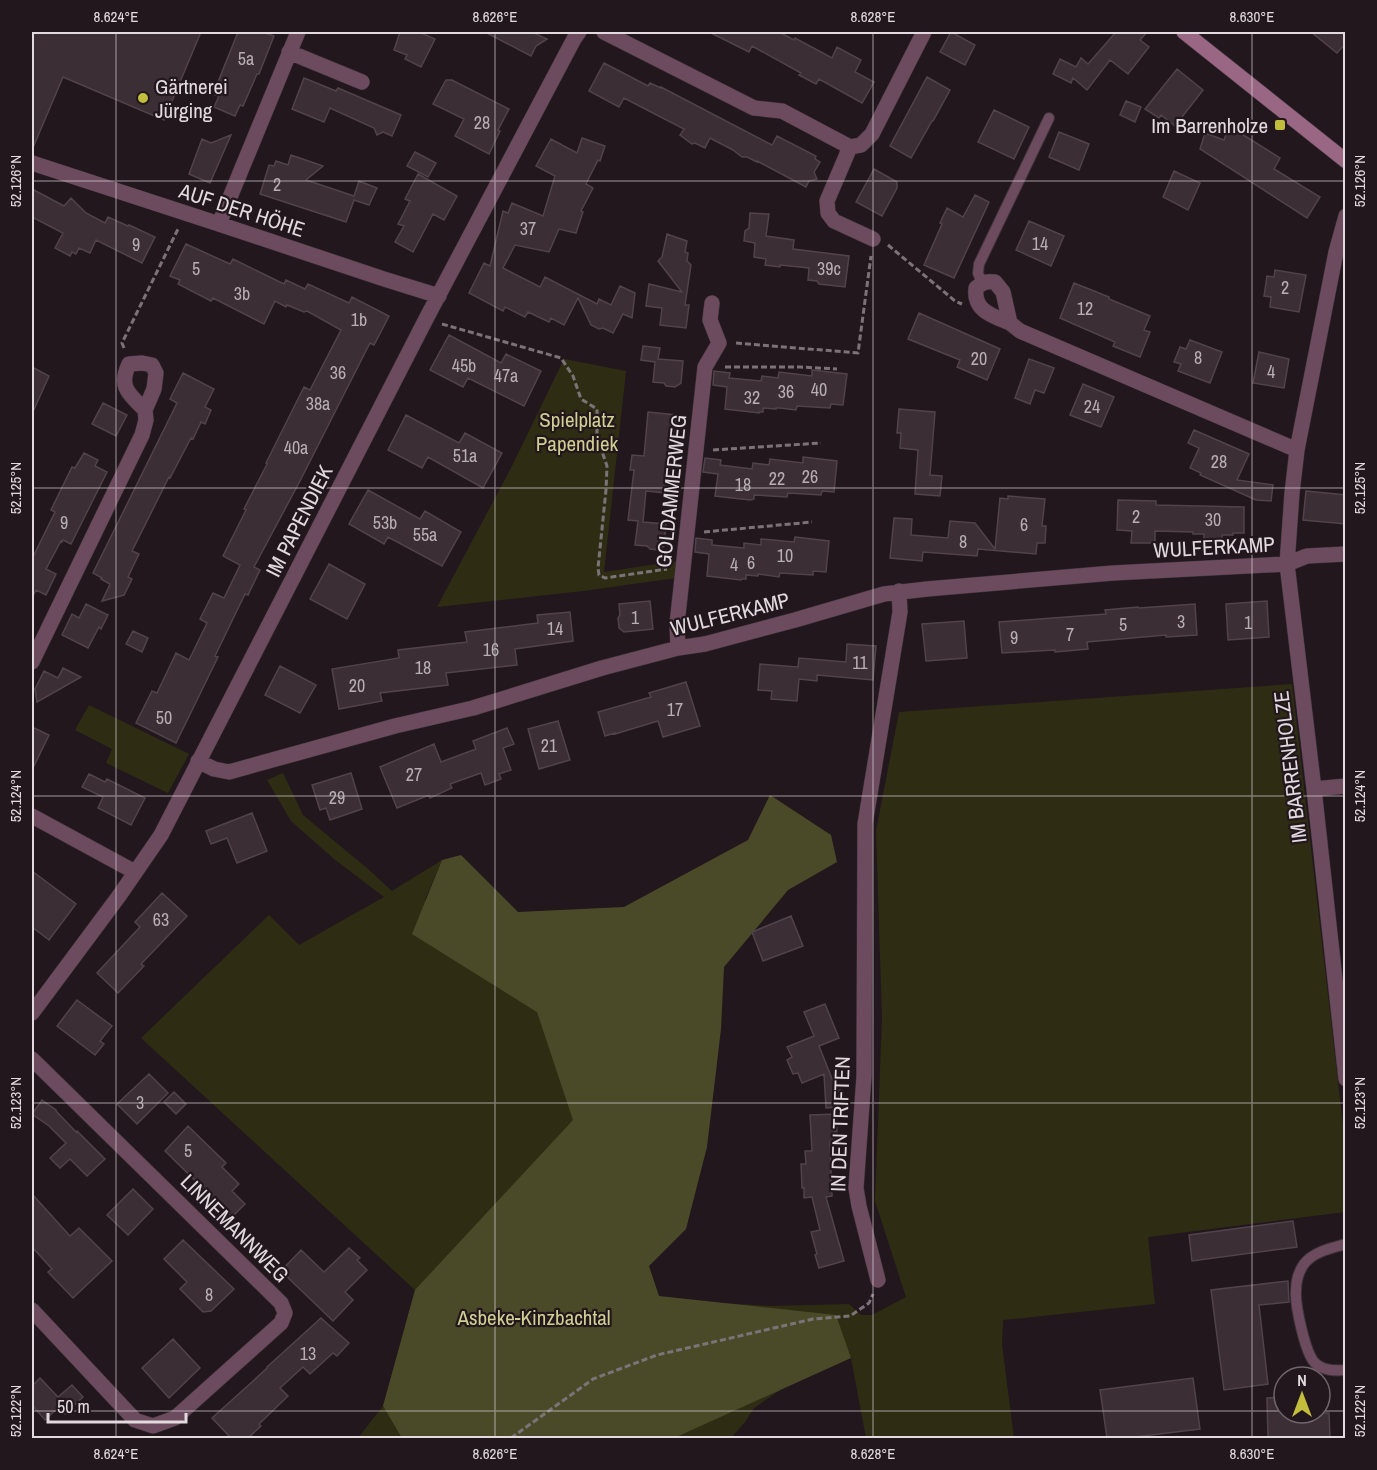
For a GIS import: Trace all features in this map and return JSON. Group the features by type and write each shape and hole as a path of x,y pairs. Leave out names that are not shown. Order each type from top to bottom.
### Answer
{"main road":[{"path":"1184,32 1346,161"}],"street":[{"path":"219,224 298,32"},
{"name":"IM PAPENDIEK","path":"32,1013 160,835 426,319 579,32"},
{"path":"604,32 754,108 782,111 850,147 861,145 872,134 924,32"},
{"path":"289,52 362,82"},
{"path":"850,147 827,201 828,213 834,221 873,239"},
{"name":"AUF DER HÖHE","path":"32,163 439,296"},
{"name":"IM BARRENHOLZE","path":"1346,216 1336,252 1297,450 1287,564 1346,1079"},
{"path":"1010,323 1003,292 995,282 982,283 976,288 975,295 978,303 988,314 1010,323 1020,331 1297,450"},
{"path":"712,303 711,320 719,343"},
{"name":"GOLDAMMERWEG","path":"678,648 677,624 705,367 719,343"},
{"path":"32,662 142,435 146,420 145,410 154,389 156,373 152,365 129,364 124,375 124,386 145,410"},
{"name":"WULFERKAMP","path":"198,761 214,769 229,772 395,726 473,708 602,668 678,648 705,644 899,591 1113,573 1287,564 1307,556 1346,554"},
{"name":"IN DEN TRIFTEN","path":"878,1280 856,1188 864,1076 865,824 900,612 899,591"},
{"path":"1314,789 1346,786"},
{"path":"32,816 135,872"},
{"name":"LINNEMANNWEG","path":"32,1059 281,1303 285,1313 281,1323 175,1418 153,1426 135,1420 32,1310"}],"lane":[{"path":"982,283 978,273 980,264 1049,118"},
{"path":"1346,1244 1321,1251 1304,1263 1297,1279 1295,1293 1305,1343 1314,1362 1331,1371 1346,1370"}],"path":[{"path":"129,364 122,343 185,213"},
{"path":"719,343 858,353 873,239 890,246 955,301 971,306 978,303"},
{"path":"426,319 561,358 573,376 581,399 597,409 597,437 607,466 599,575 605,578 684,566"},
{"path":"705,367 837,369"},
{"path":"696,452 821,442"},
{"path":"687,534 812,522"},
{"path":"511,1438 593,1379 657,1355 813,1319 850,1316 869,1303 878,1280"}],"green space":[{"name":"Spielplatz Papendiek","path":"564,359 626,371 604,572 677,561 676,578 437,607 511,468"},
{"path":"1292,684 1345,1142 1345,1212 1148,1237 1155,1304 1003,1320 1002,1345 1014,1438 866,1438 851,1358 846,1345 754,1408 731,1438 358,1438 383,1406 415,1290 141,1038 269,915 299,945 384,897 334,859 291,821 267,780 283,773 303,815 392,891 442,860 425,900 487,905 548,924 787,889 722,968 646,1266 654,1299 772,1306 849,1304 861,1315 872,1315 906,1297 875,1201 882,1018 876,831 899,712"},
{"path":"89,705 189,754 168,793 106,763 112,749 75,730"},
{"name":"Asbeke-Kinzbachtal","path":"770,795 831,835 837,862 788,890 724,967 721,1029 707,1147 686,1229 649,1266 659,1296 836,1315 851,1358 674,1438 402,1438 383,1406 415,1290 573,1120 537,1012 412,934 442,860 461,855 518,912 624,907 748,840"}],"building":[{"name":"Gärtnerei Jürging","path":"32,32 201,32 164,120 63,77 32,150"},
{"path":"238,32 262,32 274,36 259,74 243,106 240,105 235,116 214,107 219,96 215,95 220,83 218,82"},
{"path":"400,32 419,32 435,39 421,67 405,59 407,55 394,50"},
{"path":"485,32 532,32 547,39 536,46 531,56"},
{"path":"709,32 779,32 832,58 837,47 861,60 855,72 874,82 862,103 819,79 816,84 799,75 801,73 752,46 749,52"},
{"path":"951,32 975,45 965,65 940,52"},
{"path":"1116,32 1147,32 1140,40 1149,47 1128,74 1110,60 1087,90 1073,78 1071,83 1053,74 1060,59 1076,67 1081,58 1088,64"},
{"path":"1311,32 1346,32 1346,43 1337,53"},
{"path":"604,63 648,86 650,83 661,87 772,145 777,136 816,156 815,159 820,162 814,172 817,179 809,181 806,187 757,161 742,157 710,138 705,148 695,143 692,144 680,135 684,129 624,98 619,107 589,91"},
{"path":"1177,69 1203,90 1175,126 1161,115 1159,118 1145,109"},
{"path":"927,77 950,90 911,158 890,146"},
{"path":"304,78 336,91 338,88 401,115 392,136 383,132 377,135 374,128 330,108 324,122 292,109"},
{"path":"446,80 452,80 509,109 489,154 455,136 464,119 433,104"},
{"path":"1126,101 1141,107 1135,122 1120,115"},
{"path":"994,110 1029,127 1014,159 978,142"},
{"path":"1229,126 1280,158 1274,169 1320,197 1307,218 1200,149 1205,133 1224,140"},
{"path":"1059,132 1089,144 1079,170 1049,157"},
{"path":"231,135 210,183 189,174 202,139 211,143"},
{"path":"582,138 605,146 600,161 598,160 586,184 593,188 581,211 583,212 576,233 559,229 549,252 515,245 503,268 540,287 545,277 597,304 599,299 611,305 620,286 635,293 632,318 623,314 613,333 591,325 578,298 564,325 551,318 549,322 528,312 525,317 505,307 503,311 469,293 484,263 490,266 503,211 508,213 512,203 543,216 555,176 536,166 551,139 577,153"},
{"path":"415,152 436,163 428,177 407,166"},
{"path":"291,155 323,166 306,180 354,196 359,181 377,188 369,205 354,200 346,222 260,194 269,165 274,166 276,161 288,165"},
{"path":"874,169 897,182 897,188 882,216 856,202"},
{"path":"1174,171 1200,183 1188,210 1163,197"},
{"path":"418,174 457,196 444,220 433,214 413,252 395,242 404,226 398,224 410,201 405,199"},
{"path":"32,189 64,206 71,198 86,213 105,223 108,217 155,237 142,263 96,240 90,253 79,248 76,254 72,252 70,256 55,248 63,233 32,217"},
{"path":"975,195 989,202 954,278 924,265 947,208 963,217"},
{"path":"750,213 769,214 766,236 794,240 793,249 849,256 845,287 819,284 817,281 808,280 809,268 765,265 766,259 754,257 755,243 744,241 745,231 749,228"},
{"path":"1029,221 1064,236 1051,266 1016,250"},
{"path":"667,234 687,241 685,252 688,253 687,261 691,265 685,305 689,305 686,328 660,325 662,308 646,306 649,284 682,292 658,261 662,257"},
{"path":"186,244 230,264 233,259 284,284 286,280 305,289 308,284 349,303 352,297 389,316 374,345 370,343 254,567 260,570 248,595 245,594 215,656 218,657 176,743 136,723 152,691 157,693 176,653 189,660 207,623 200,619 213,593 224,598 240,565 223,556 304,387 310,390 341,330 307,311 304,312 287,305 286,307 275,301 264,324 213,298 211,301 178,284 180,280 170,276"},
{"path":"1275,270 1306,275 1299,312 1270,307 1271,297 1264,296 1267,276 1274,277"},
{"path":"1074,283 1150,316 1144,330 1150,332 1140,357 1113,346 1115,342 1060,318"},
{"path":"919,313 1000,349 987,380 957,367 960,360 908,339"},
{"path":"449,335 501,363 506,354 541,371 524,406 468,378 463,387 430,370"},
{"path":"1190,340 1222,352 1210,383 1178,371 1181,364 1174,362 1180,347 1186,349"},
{"path":"643,346 660,348 658,359 683,361 681,383 675,387 653,382 655,362 641,360"},
{"path":"1259,352 1289,359 1284,388 1253,383"},
{"path":"1029,359 1054,368 1044,393 1035,390 1030,404 1015,398"},
{"path":"32,367 49,376 32,414"},
{"path":"812,370 847,374 843,405 831,404 830,408 797,406 796,410 763,408 763,412 759,413 725,409 727,387 713,385 714,371 730,373 729,378 761,381 762,376 778,378 779,372 812,376"},
{"path":"183,373 214,389 205,407 211,410 205,424 201,422 169,477 132,551 139,554 128,577 132,579 124,595 102,601 110,584 93,573 177,403 170,399"},
{"path":"1083,384 1114,397 1101,427 1070,415"},
{"path":"103,403 127,415 116,436 92,424"},
{"path":"899,409 935,412 930,475 942,476 940,496 915,494 918,450 900,448 901,433 897,433"},
{"path":"648,412 677,415 670,489 665,493 646,491 643,522 666,524 664,546 658,550 635,545 638,521 628,520 634,470 630,470 632,455 644,456"},
{"path":"406,415 459,443 465,433 502,453 483,488 428,457 422,468 388,450"},
{"path":"1194,430 1249,454 1237,480 1273,485 1271,501 1256,500 1200,475 1201,473 1190,468 1199,448 1188,443"},
{"path":"84,453 98,460 95,466 107,472 71,544 61,541 46,569 56,574 46,595 36,590 32,598 32,559 55,512 51,510 72,467 75,468"},
{"path":"803,457 837,461 834,492 822,491 821,495 788,493 787,497 754,495 754,499 750,500 715,496 718,474 703,472 705,458 721,460 720,465 752,469 753,463 769,465 770,459 803,463"},
{"path":"368,490 420,519 425,511 461,532 442,566 388,537 384,544 349,524"},
{"path":"1306,491 1346,495 1346,524 1303,520"},
{"path":"1008,496 1045,499 1042,526 1046,526 1045,543 1037,543 1036,554 978,549 977,556 923,552 922,561 890,558 894,518 912,519 911,535 948,538 950,521 975,523 995,549 1000,498 1008,499"},
{"path":"1118,500 1156,501 1156,505 1244,507 1244,533 1222,535 1222,539 1204,539 1204,534 1193,534 1193,532 1155,531 1155,543 1131,543 1132,531 1117,530"},
{"path":"795,537 829,541 826,572 813,571 813,575 780,573 779,577 746,575 746,579 741,580 707,576 709,554 695,552 696,538 712,540 712,545 744,548 744,543 761,545 761,539 794,542"},
{"path":"329,564 365,584 347,619 310,599"},
{"path":"650,601 653,629 624,632 619,628 619,604"},
{"path":"1267,601 1269,637 1228,640 1226,604"},
{"path":"86,604 108,615 88,648 62,635 72,614 79,618"},
{"path":"1195,604 1197,635 1166,637 1166,635 1087,642 1088,649 1002,653 999,622 1106,614 1105,610"},
{"path":"570,612 573,641 515,649 517,665 446,673 448,685 380,693 382,701 339,709 332,669 399,658 398,650 467,642 465,632 538,623 537,615"},
{"path":"964,621 967,658 926,661 922,624"},
{"path":"133,631 148,638 142,652 126,644"},
{"path":"847,644 876,646 873,680 817,675 817,681 799,679 797,701 771,699 772,691 758,690 760,664 798,667 799,658 846,662"},
{"path":"280,666 316,685 300,713 265,695"},
{"path":"63,668 81,677 37,702 35,689 44,671 58,678"},
{"path":"686,682 700,726 663,737 658,721 605,736 598,712 651,697 649,693"},
{"path":"558,721 570,760 539,769 528,729"},
{"path":"32,727 49,735 32,770"},
{"path":"507,728 514,744 503,748 511,770 499,774 501,779 485,785 481,773 450,784 452,788 430,798 429,795 397,808 380,767 434,744 441,762 476,749 473,741"},
{"path":"351,773 362,809 330,820 326,808 320,810 312,785"},
{"path":"89,774 105,782 107,779 145,798 131,825 98,808 103,797 82,787"},
{"path":"252,813 267,851 237,863 227,838 211,844 206,831"},
{"path":"32,871 76,904 49,940 32,927"},
{"path":"162,893 187,916 141,964 144,966 118,993 97,973 140,927 135,922"},
{"path":"791,916 803,946 763,961 752,932"},
{"path":"77,1000 112,1026 100,1041 104,1044 95,1055 57,1026"},
{"path":"825,1004 839,1038 819,1046 837,1091 840,1090 841,1107 826,1108 824,1074 802,1083 798,1073 793,1074 787,1060 792,1057 787,1047 814,1036 804,1012"},
{"path":"149,1074 168,1093 137,1124 117,1104"},
{"path":"174,1092 186,1104 176,1114 164,1102"},
{"path":"42,1100 56,1110 105,1159 87,1176 70,1159 60,1168 50,1158 66,1143 49,1126 32,1114"},
{"path":"836,1114 835,1142 830,1142 832,1196 826,1197 844,1261 819,1268 811,1232 820,1230 812,1197 804,1198 801,1164 806,1164 805,1151 812,1151 810,1115"},
{"path":"188,1126 226,1163 222,1167 239,1184 232,1191 245,1204 232,1217 165,1151"},
{"path":"133,1189 153,1209 128,1235 107,1215"},
{"path":"32,1194 70,1236 79,1228 112,1261 73,1298 48,1272 52,1269 32,1247"},
{"path":"1293,1221 1297,1247 1192,1261 1189,1235"},
{"path":"183,1240 234,1289 211,1311 203,1312 180,1289 187,1282 164,1259"},
{"path":"349,1248 360,1258 357,1260 367,1270 345,1292 353,1300 333,1321 281,1271 301,1250 324,1272"},
{"path":"1288,1281 1289,1302 1259,1305 1268,1384 1224,1390 1211,1290"},
{"path":"321,1318 349,1343 337,1356 333,1353 310,1374 303,1367 280,1388 288,1396 248,1438 231,1438 212,1418"},
{"path":"173,1339 200,1368 169,1398 142,1368"},
{"path":"40,1378 58,1397 72,1385 83,1397 65,1414 59,1407 45,1420 32,1405 32,1386"},
{"path":"1193,1378 1200,1429 1126,1438 1107,1438 1100,1390"},
{"path":"1267,1398 1272,1398 1272,1425 1329,1425 1330,1438 1268,1438"}],"place":[{"name":"Gärtnerei Jürging","path":"143,98"},
{"name":"Im Barrenholze","path":"1280,125"}]}
